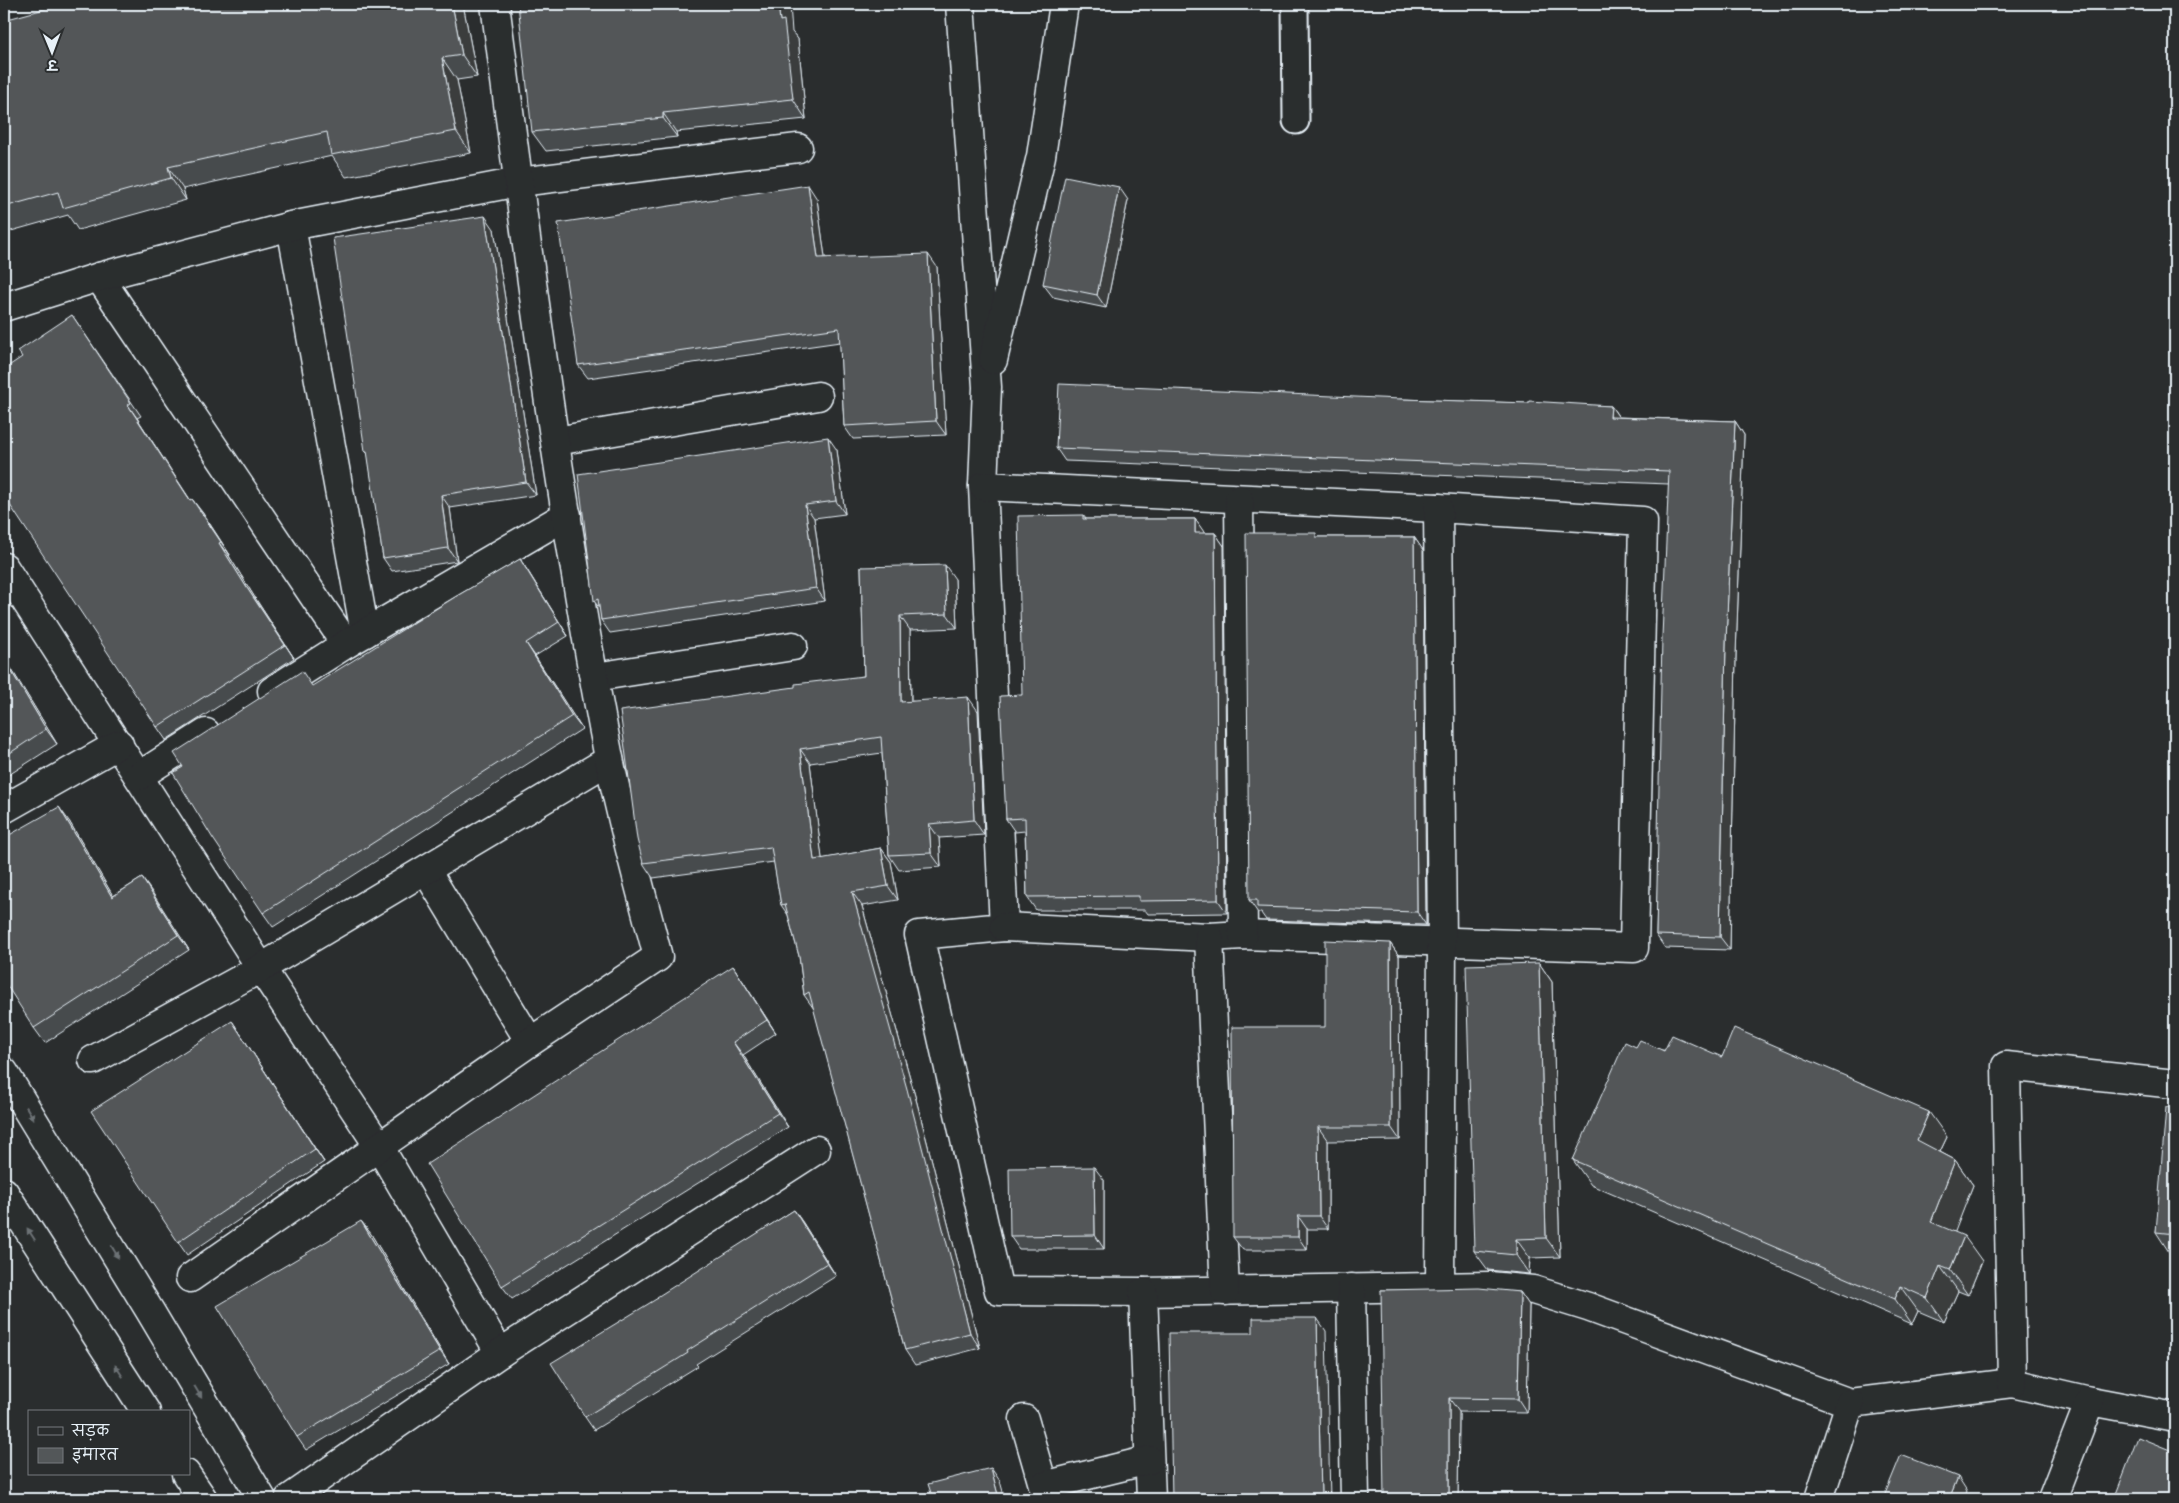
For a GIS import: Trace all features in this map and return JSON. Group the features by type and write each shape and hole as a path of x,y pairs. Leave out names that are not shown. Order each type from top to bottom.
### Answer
{"street":[{"path":"190,1278 380,1148 530,1042 658,957 609,760 567,515 518,182 495,4"},
{"path":"960,4 987,387 983,486 1004,927"},
{"path":"987,387 1041,156 1064,4"},
{"path":"4,307 99,277 291,226 518,182 798,148"},
{"path":"291,226 355,639"},
{"path":"99,277 355,639"},
{"path":"556,441 818,396"},
{"path":"983,486 1438,508 1644,521 1634,948 1243,935 1209,937 1004,927 920,935 999,1291 1143,1292 1489,1286 1533,1290 1588,1307 1850,1403 2012,1382 2090,1401 2175,1417"},
{"path":"1239,498 1243,935"},
{"path":"1438,508 1442,943 1440,1287"},
{"path":"255,702 355,639 567,515"},
{"path":"4,567 261,968 380,1148 500,1353"},
{"path":"595,677 793,646"},
{"path":"139,776 230,718"},
{"path":"4,809 119,744"},
{"path":"92,1060 261,968 609,760"},
{"path":"426,870 530,1042"},
{"path":"1209,937 1225,1291"},
{"path":"2012,1382 2006,1066 2175,1084"},
{"path":"4,1072 262,1499"},
{"path":"289,1499 500,1353 816,1150"},
{"path":"4,1192 145,1410"},
{"path":"1352,1288 1355,1499"},
{"path":"1143,1292 1151,1499"},
{"path":"2052,1499 2090,1401"},
{"path":"1819,1499 1850,1403"},
{"path":"1024,1419 1045,1493 1149,1460"},
{"path":"187,1476 202,1499"}],"lane":[{"path":"1295,4 1296,121"}],"building":[{"path":"63,4 452,4 462,55 442,58 456,131 331,155 327,132 168,167 171,178 63,208 58,192 4,207 4,20"},
{"path":"518,4 778,4 780,21 784,20 793,99 663,113 663,118 532,132"},
{"path":"1065,176 1119,187 1097,295 1043,284"},
{"path":"808,185 818,258 928,254 936,421 844,426 839,328 578,365 558,223"},
{"path":"485,216 526,482 441,495 448,548 383,558 333,238"},
{"path":"72,315 131,403 128,405 190,500 192,499 221,542 219,543 285,645 157,727 4,496 4,369 22,357 18,351"},
{"path":"1059,384 1401,399 1529,403 1529,401 1611,406 1610,417 1735,421 1726,642 1720,937 1656,935 1662,637 1669,471 1056,448"},
{"path":"828,437 836,501 805,505 816,588 601,620 598,599 594,601 578,474"},
{"path":"1083,515 1083,519 1195,519 1195,533 1215,533 1218,900 1139,901 1139,896 1027,897 1025,818 1006,819 1000,696 1022,695 1018,516"},
{"path":"1246,533 1316,533 1316,537 1414,537 1417,912 1257,907 1257,900 1249,900"},
{"path":"520,559 559,622 526,643 572,716 263,913 212,837 173,773 183,767 174,753 302,671 312,686"},
{"path":"945,565 947,614 900,616 901,702 968,697 974,820 929,824 931,853 889,855 881,737 800,749 814,860 881,848 888,886 852,892 907,1089 970,1333 905,1350 809,992 804,995 799,956 785,904 781,905 771,847 643,863 637,839 620,711 795,687 795,684 864,676 861,567"},
{"path":"4,659 46,729 4,757"},
{"path":"59,807 112,897 142,878 178,935 34,1028 4,981 4,838"},
{"path":"1325,940 1390,943 1391,1127 1318,1127 1319,1216 1298,1216 1298,1237 1233,1237 1232,1027 1325,1027"},
{"path":"1539,963 1546,1238 1516,1239 1516,1255 1474,1251 1466,965"},
{"path":"733,966 767,1020 733,1042 778,1113 502,1286 427,1164"},
{"path":"232,1021 315,1149 178,1242 91,1111"},
{"path":"1734,1028 1929,1112 1917,1140 1955,1160 1931,1222 1964,1236 1950,1270 1940,1266 1927,1298 1900,1286 1895,1299 1573,1160 1625,1042 1636,1047 1640,1040 1664,1051 1672,1035 1722,1057"},
{"path":"2166,1107 2175,1108 2175,1234 2156,1232"},
{"path":"1094,1167 1095,1235 1010,1236 1009,1168"},
{"path":"794,1210 827,1263 585,1417 551,1363 658,1298"},
{"path":"361,1221 440,1351 297,1437 217,1306"},
{"path":"1479,1288 1520,1292 1518,1399 1449,1398 1449,1499 1384,1499 1381,1290"},
{"path":"1253,1318 1317,1318 1321,1499 1172,1499 1169,1333 1253,1333"},
{"path":"2138,1437 2175,1452 2175,1499 2114,1499"},
{"path":"1901,1455 1958,1477 1949,1499 1883,1499"},
{"path":"991,1468 999,1499 933,1499 928,1484"}]}
